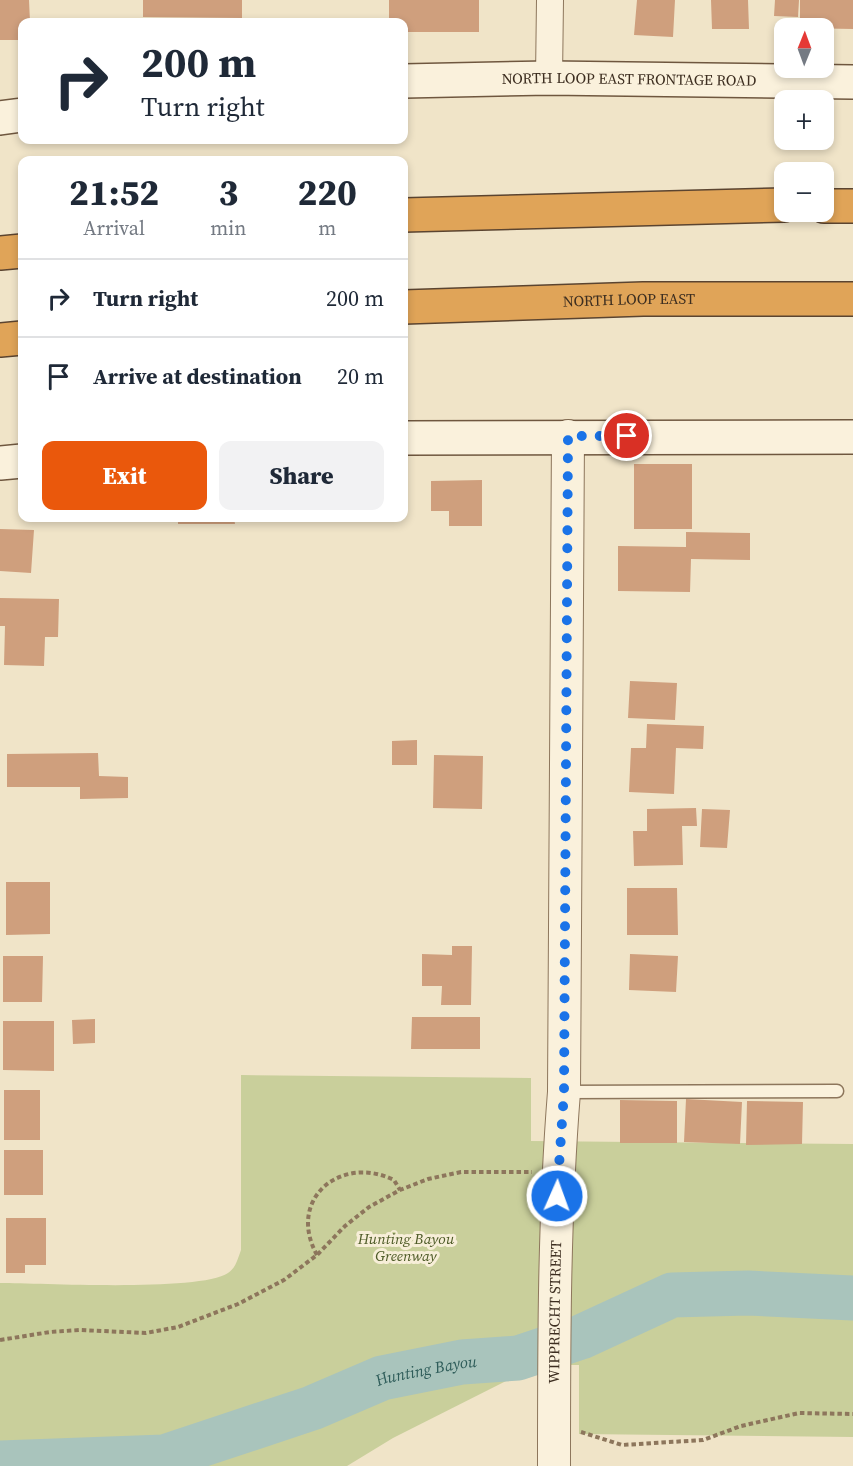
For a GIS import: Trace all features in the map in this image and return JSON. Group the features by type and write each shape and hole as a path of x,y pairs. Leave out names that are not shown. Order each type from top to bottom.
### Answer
{"highway":[{"path":"408,215 774,205"},
{"path":"834,206 853,206"},
{"path":"0,253 18,251"},
{"name":"NORTH LOOP EAST","path":"408,307 643,299 853,299"},
{"path":"0,340 18,338"}],"main road":[{"name":"NORTH LOOP EAST FRONTAGE ROAD","path":"408,81 549,78 853,82"},
{"path":"0,118 18,116"},
{"path":"408,438 853,437"},
{"path":"0,463 18,461"}],"street":[{"path":"549,78 550,0"},
{"name":"WIPPRECHT STREET","path":"554,1466 564,1429 554,1284 557,1173 564,1092 568,436"}],"lane":[{"path":"564,1092 837,1091"}],"path":[{"path":"317,1255 309,1239 308,1217 315,1198 325,1185 349,1173 362,1171 394,1180 400,1190"},
{"path":"0,1340 50,1332 80,1330 146,1333 177,1327 238,1304 284,1280 317,1255 345,1226 369,1207 400,1190 428,1179 461,1172 539,1172"},
{"path":"564,1429 622,1445 703,1440 741,1426 799,1413 853,1414"}],"green space":[{"name":"Hunting Bayou Greenway","path":"241,1075 531,1078 531,1141 853,1144 853,1437 579,1434 579,1365 538,1365 393,1438 347,1466 0,1466 0,1283 155,1285 212,1279 231,1271 241,1250"}],"building":[{"path":"0,0 29,0 30,18 18,18 18,40 0,40"},
{"path":"143,0 242,0 242,18 143,17"},
{"path":"389,0 479,0 479,32 408,32 408,18 389,18"},
{"path":"637,0 675,0 673,37 634,35"},
{"path":"711,0 748,0 749,29 712,29"},
{"path":"775,0 799,0 798,17 774,16"},
{"path":"800,0 853,0 853,29 834,29 834,18 800,18"},
{"path":"634,464 692,464 692,529 634,529"},
{"path":"482,480 482,526 449,526 449,511 431,511 431,481"},
{"path":"178,522 235,522 235,524 178,524"},
{"path":"0,529 34,530 31,573 0,571"},
{"path":"686,532 750,533 750,560 691,559 690,592 618,591 618,546 686,547"},
{"path":"0,598 59,599 58,637 45,637 44,666 4,665 5,626 0,626"},
{"path":"630,681 677,683 675,720 628,718"},
{"path":"647,724 704,726 703,749 676,748 674,794 629,792 631,748 646,748"},
{"path":"417,740 417,765 392,765 392,741"},
{"path":"98,753 99,776 128,777 128,798 80,799 80,787 7,787 7,754"},
{"path":"434,755 483,756 482,809 433,808"},
{"path":"696,808 697,826 682,826 683,865 634,866 633,831 647,831 647,809"},
{"path":"702,809 730,810 727,848 700,847"},
{"path":"6,882 50,882 50,934 6,935"},
{"path":"627,888 677,888 678,935 627,935"},
{"path":"452,946 472,946 471,1005 441,1005 442,986 422,986 422,954 452,955"},
{"path":"630,954 678,956 676,992 629,990"},
{"path":"3,956 43,956 42,1002 3,1002"},
{"path":"412,1017 480,1017 480,1049 411,1049"},
{"path":"95,1019 95,1043 73,1044 72,1020"},
{"path":"3,1021 54,1021 54,1071 3,1070"},
{"path":"4,1090 40,1090 40,1140 4,1140"},
{"path":"686,1099 742,1102 740,1144 684,1142"},
{"path":"620,1100 677,1101 677,1143 620,1143"},
{"path":"747,1101 803,1102 802,1144 746,1145"},
{"path":"4,1150 43,1150 43,1195 4,1195"},
{"path":"6,1218 46,1218 46,1265 25,1265 25,1273 6,1273"}],"waterway":[{"name":"Hunting Bayou","path":"0,1463 164,1457 312,1408 382,1378 462,1362 518,1358 581,1337 672,1295 748,1293 853,1298"}],"route":[{"path":"557,1196 564,1092 568,436 627,436"}]}
